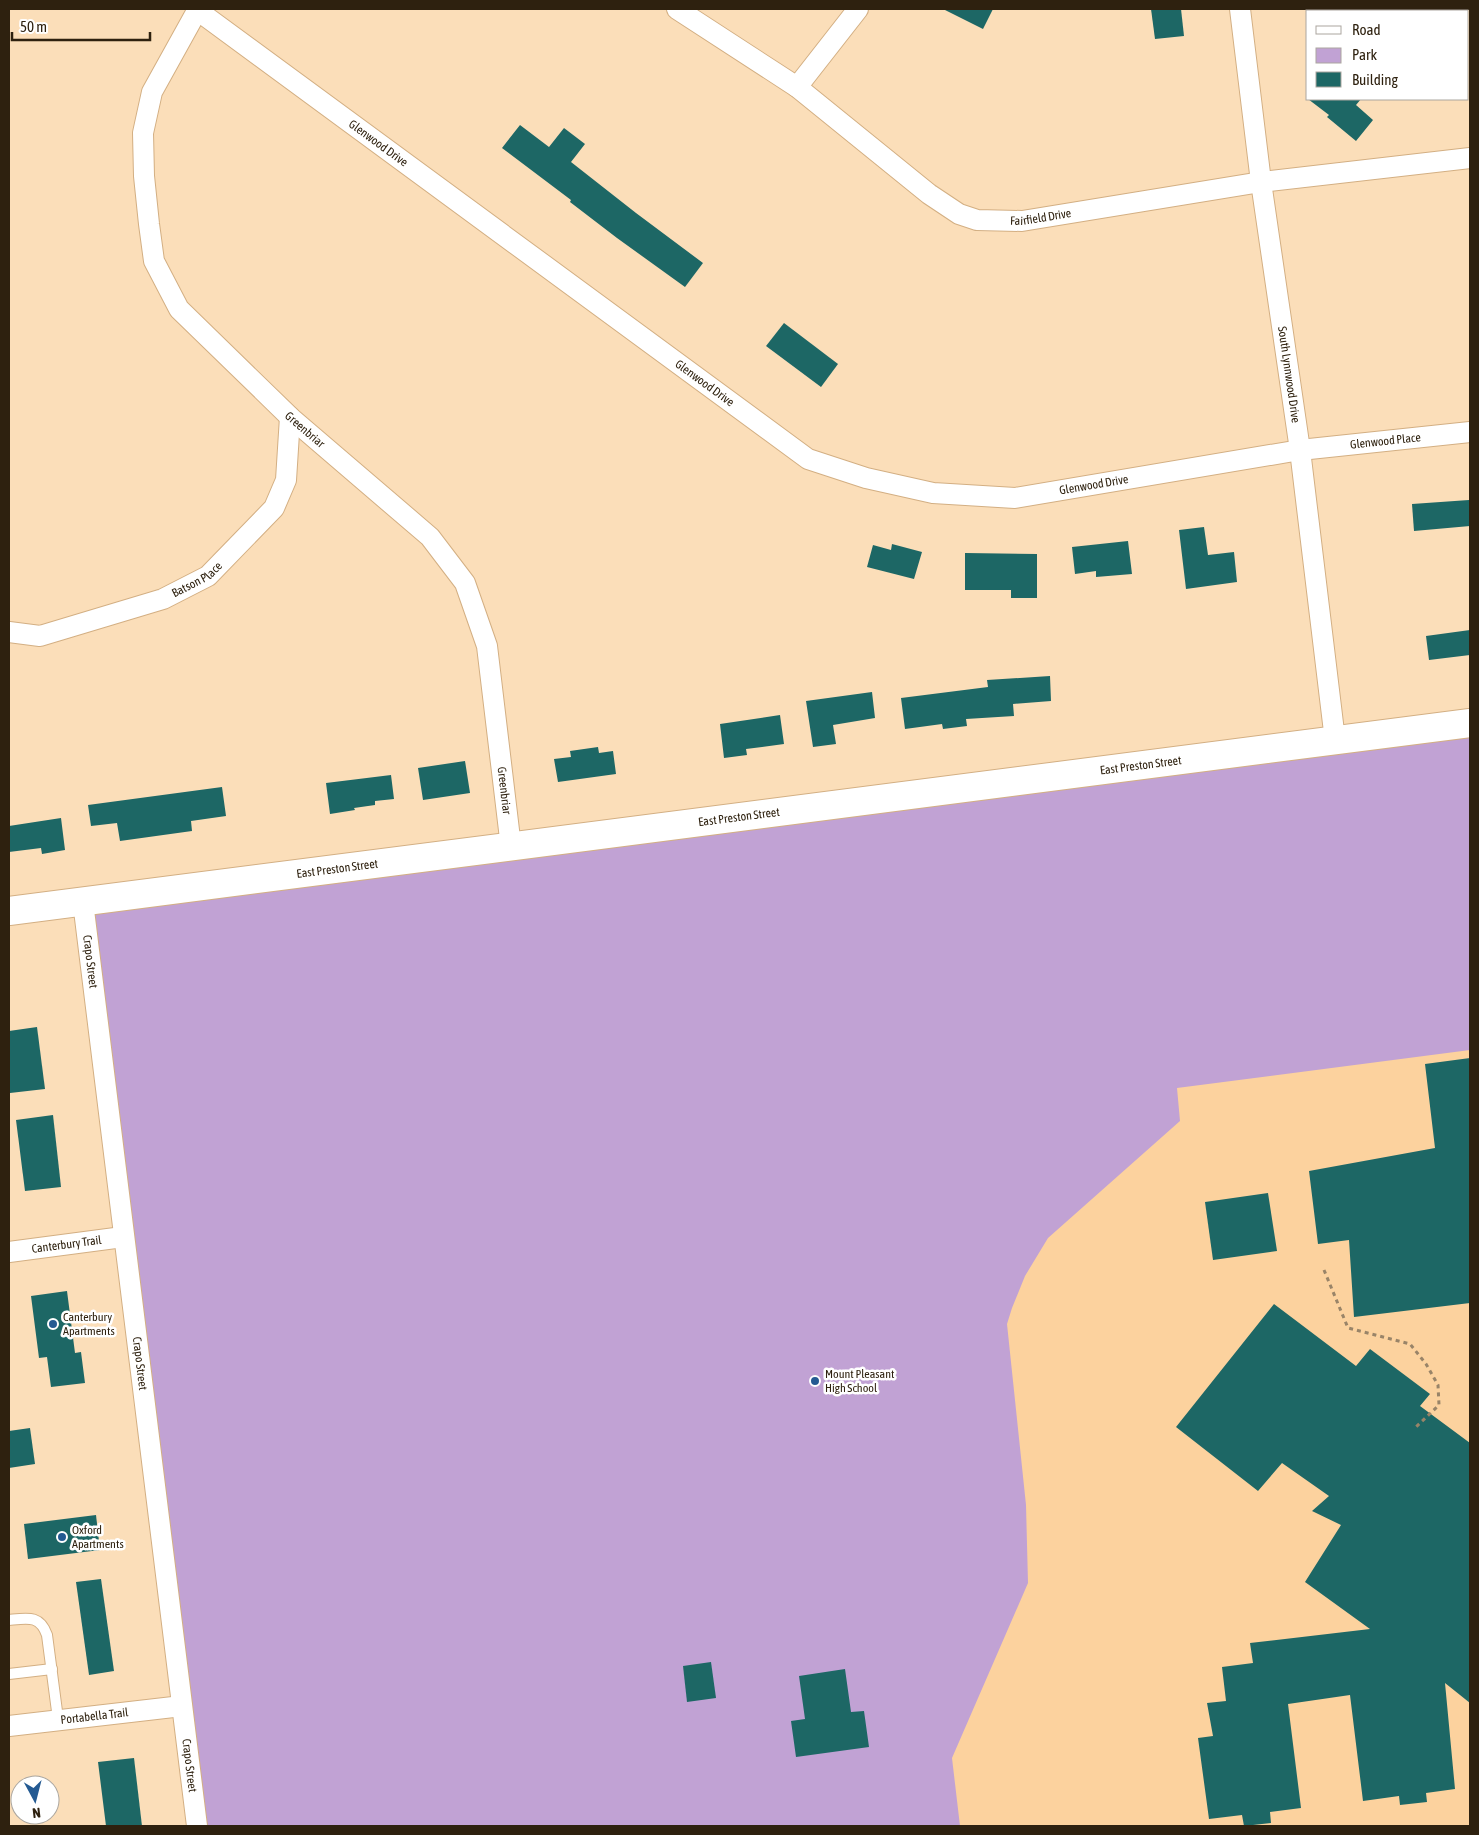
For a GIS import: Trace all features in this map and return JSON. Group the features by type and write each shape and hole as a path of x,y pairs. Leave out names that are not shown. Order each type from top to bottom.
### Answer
{"street":[{"name":"Greenbriar","path":"198,9 152,92 143,133 144,176 154,261 179,310 290,417 430,536 465,583 487,646 511,846"},
{"name":"Glenwood Drive","path":"198,9 808,459 866,478 933,493 1015,498 1300,450"},
{"name":"Fairfield Drive","path":"678,9 797,87 929,194 959,214 977,220 1022,221 1261,182 1470,158"},
{"path":"797,87 858,9"},
{"name":"South Lynnwood Drive","path":"1240,9 1261,182 1300,450 1335,740"},
{"name":"Batson Place","path":"9,632 40,636 163,599 208,576 274,508 286,480 290,417"},
{"name":"Glenwood Place","path":"1300,450 1470,432"},
{"name":"East Preston Street","path":"9,911 1470,723"},
{"name":"Crapo Street","path":"83,902 197,1826"},
{"name":"Canterbury Trail","path":"9,1252 123,1237"},
{"name":"Portabella Trail","path":"9,1726 182,1706"}],"lane":[{"path":"9,1620 26,1618 37,1620 43,1625 47,1636 58,1719"},
{"path":"9,1674 52,1669"}],"path":[{"path":"1324,1270 1348,1328 1410,1344 1426,1364 1438,1386 1439,1405 1416,1427"}],"shaded area":[{"path":"1470,755 1470,1826 216,1826"}],"green space":[{"name":"Mount Pleasant High School","path":"1470,723 1470,1050 1177,1088 1180,1121 1048,1238 1025,1276 1007,1324 1026,1505 1028,1583 952,1758 960,1826 197,1826 83,902"}],"building":[{"path":"943,9 993,9 983,29"},
{"path":"1151,9 1181,9 1184,36 1155,39"},
{"path":"1309,100 1360,100 1356,105 1373,120 1356,141 1327,117 1329,115"},
{"path":"520,125 549,147 564,128 585,144 571,162 703,263 685,287 617,238 570,202 571,200 502,148"},
{"path":"784,323 838,364 821,387 766,346"},
{"path":"1469,500 1470,526 1414,531 1412,504"},
{"path":"1204,527 1208,555 1234,552 1237,582 1186,589 1179,530"},
{"path":"1128,541 1132,574 1096,577 1096,571 1075,574 1072,547"},
{"path":"892,544 922,552 914,579 867,567 873,545 891,550"},
{"path":"965,553 1037,554 1037,598 1011,598 1011,590 965,590"},
{"path":"1470,630 1470,655 1429,660 1426,636"},
{"path":"1050,676 1051,701 1013,704 1014,716 966,719 967,726 943,729 942,724 905,729 901,698 988,687 987,680"},
{"path":"872,692 875,718 833,725 836,744 813,747 806,701"},
{"path":"780,715 784,744 746,749 747,755 724,758 720,724"},
{"path":"598,747 599,753 613,751 616,774 558,782 554,759 571,757 570,751"},
{"path":"465,761 470,793 423,800 418,768"},
{"path":"391,775 394,799 375,801 375,805 330,814 326,783"},
{"path":"222,787 226,816 191,821 192,831 120,841 117,823 91,826 88,805"},
{"path":"61,818 65,850 42,854 41,848 9,852 9,826"},
{"path":"37,1027 45,1089 10,1093 9,1031"},
{"path":"1470,1058 1470,1303 1354,1317 1349,1240 1318,1244 1309,1171 1435,1148 1425,1064"},
{"path":"53,1115 61,1187 25,1191 16,1120"},
{"path":"1268,1193 1277,1251 1213,1260 1205,1202"},
{"name":"Canterbury Apartments","path":"67,1291 75,1353 81,1352 85,1383 51,1387 47,1357 39,1358 31,1296"},
{"path":"1274,1304 1356,1366 1370,1349 1430,1394 1420,1406 1470,1443 1470,1703 1445,1683 1455,1789 1426,1793 1427,1802 1400,1805 1399,1796 1363,1801 1350,1695 1288,1704 1301,1808 1270,1812 1271,1823 1244,1826 1242,1815 1209,1819 1198,1738 1213,1736 1207,1703 1226,1701 1222,1667 1253,1663 1250,1643 1370,1629 1305,1582 1341,1525 1312,1511 1329,1496 1282,1463 1258,1491 1176,1427"},
{"path":"30,1428 35,1464 9,1468 9,1431"},
{"name":"Oxford Apartments","path":"96,1515 100,1550 28,1559 24,1524"},
{"name":"Oxford Apartments","path":"101,1579 114,1671 89,1675 76,1582"},
{"path":"711,1662 716,1698 687,1702 683,1666"},
{"path":"845,1669 851,1712 864,1711 869,1747 796,1757 791,1721 805,1719 799,1676"},
{"path":"134,1758 142,1826 106,1826 98,1762"}],"place":[{"name":"Canterbury Apartments","path":"53,1324"},
{"name":"Mount Pleasant High School","path":"815,1381"},
{"name":"Oxford Apartments","path":"62,1537"}]}
